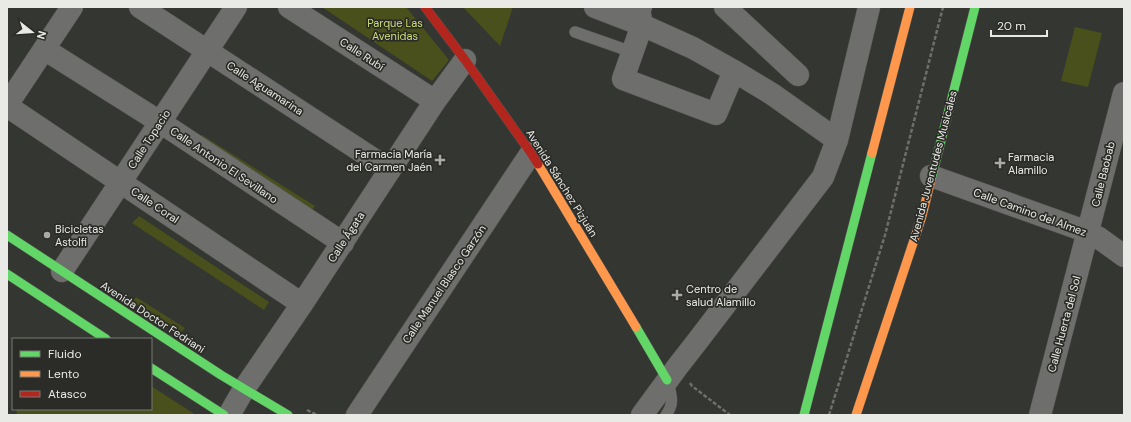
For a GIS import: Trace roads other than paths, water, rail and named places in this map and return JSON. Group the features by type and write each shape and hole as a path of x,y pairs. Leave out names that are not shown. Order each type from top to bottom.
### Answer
{"main road":[{"name":"Avenida Sánchez Pizjuán","path":"425,7 465,60 531,153 678,380"},
{"path":"804,415 910,7"},
{"name":"Avenida Juventudes Musicales","path":"856,415 922,216 975,7"},
{"name":"Avenida Doctor Fedriani","path":"7,235 221,375 288,415"},
{"path":"7,274 104,338"},
{"path":"152,369 224,415"}],"street":[{"path":"7,106 72,7"},
{"name":"Calle Aguamarina","path":"140,7 390,170"},
{"name":"Calle Topacio","path":"62,271 236,7"},
{"name":"Calle Rubí","path":"289,7 435,101"},
{"path":"595,7 642,16 693,48 772,94 837,140"},
{"path":"725,7 798,75"},
{"path":"642,415 678,380 696,344 823,177 837,140 869,7"},
{"path":"642,16 623,79 716,114 734,71"},
{"name":"Calle Antonio El Sevillano","path":"44,49 160,122 342,243"},
{"name":"Calle Ágata","path":"229,415 244,389 302,304 435,101 465,60"},
{"name":"Calle Baobab","path":"1088,232 1124,93"},
{"name":"Calle Coral","path":"7,106 302,304"},
{"name":"Calle Manuel Blasco Garzón","path":"357,415 531,153"},
{"name":"Calle Camino del Almez","path":"931,176 1088,232 1124,256"},
{"name":"Calle Huerta del Sol","path":"1040,415 1088,232"}],"lane":[{"path":"575,32 632,52"},
{"path":"666,415 670,409 678,380"}],"place":[{"name":"Farmacia María del Carmen Jaén","path":"440,160"},
{"name":"Farmacia Alamillo","path":"1000,163"},
{"name":"Bicicletas Astolfi","path":"47,235"},
{"name":"Centro de salud Alamillo","path":"677,295"}],"park label":[{"name":"Parque Las Avenidas","path":"395,29"}]}
